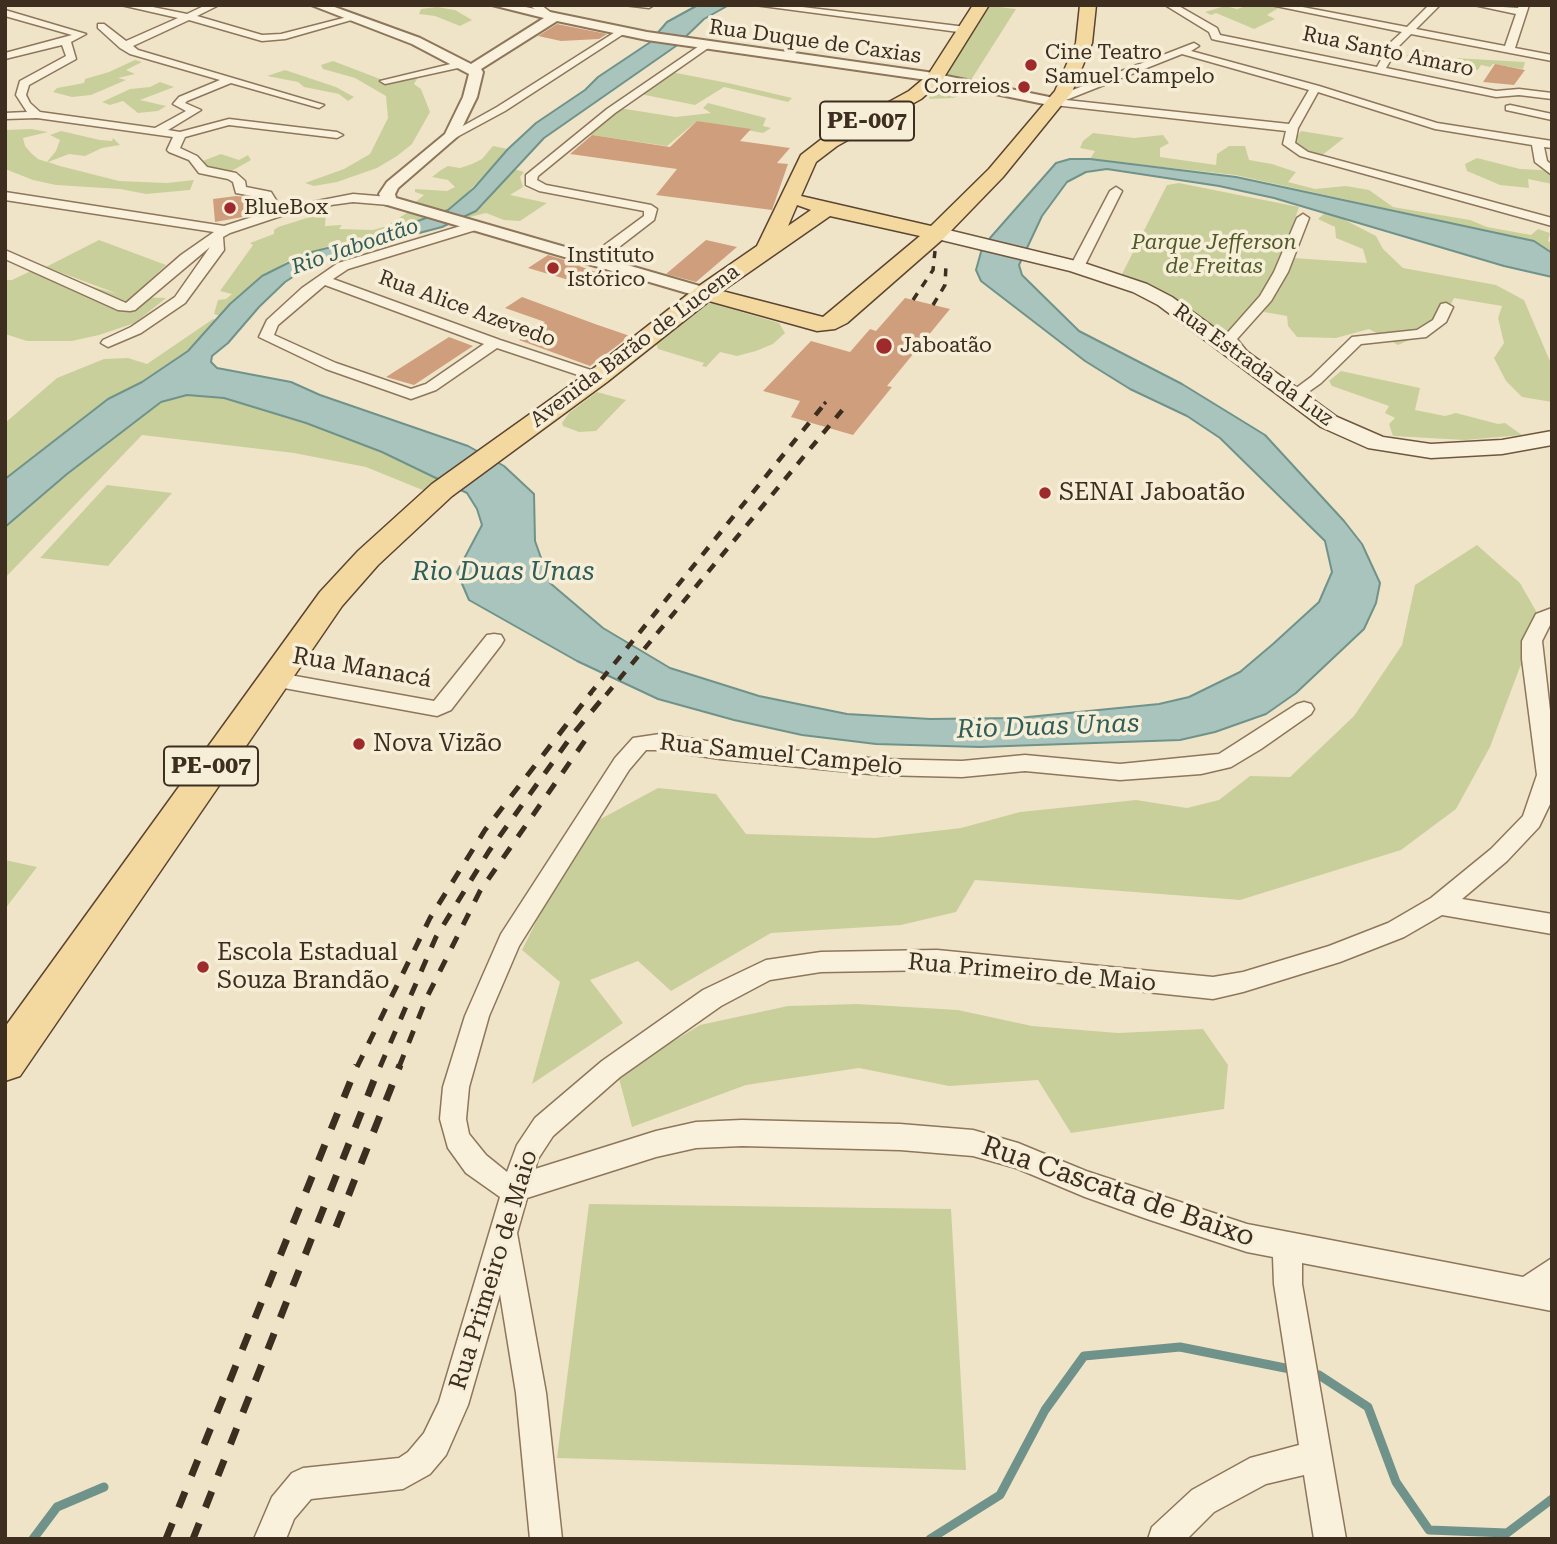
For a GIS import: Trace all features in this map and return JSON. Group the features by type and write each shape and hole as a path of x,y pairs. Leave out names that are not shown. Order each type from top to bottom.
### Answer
{"main road":[{"name":"Avenida Barão de Lucena","path":"767,247 804,166 818,150 899,104 935,78 981,5"},
{"path":"704,293 804,321 827,324 861,300 936,233 996,173 1062,92 1080,55 1088,5"},
{"path":"794,192 809,204 936,233"},
{"name":"Avenida Barão de Lucena","path":"273,679 345,582 387,538 442,491 598,377 704,293 767,247 827,209"},
{"name":"Rua Estrada da Luz","path":"936,233 1077,267 1125,283 1165,301 1292,397 1349,433 1399,447 1431,451 1550,441"},
{"name":"PE-007","path":"5,1062 273,679"}],"street":[{"path":"126,5 190,17 241,34 268,38 284,37 352,17"},
{"path":"124,46 214,5"},
{"path":"317,5 416,41 477,72 472,91 452,136"},
{"name":"Rua Duque de Caxias","path":"498,5 685,43 935,78 1055,101"},
{"path":"534,5 548,16"},
{"path":"385,81 467,66 562,5"},
{"path":"629,5 649,5"},
{"path":"760,5 966,30"},
{"path":"1055,101 1216,37 1214,30 1170,5"},
{"path":"1276,5 1552,58"},
{"path":"1380,69 1385,57 1408,30 1435,5"},
{"path":"1479,5 1523,9 1509,50"},
{"path":"5,56 66,41 140,6"},
{"path":"5,13 81,34"},
{"path":"5,21 19,17"},
{"path":"109,22 124,46 142,55 318,105"},
{"path":"5,254 126,307 134,305 186,258 221,233 278,213 391,193 452,136 509,104 622,31"},
{"name":"Rua Santo Amaro","path":"1216,37 1496,94 1519,92 1552,96"},
{"path":"37,115 25,104 22,95 24,83 60,65 73,55 66,41"},
{"path":"592,261 650,217 651,209 543,188 530,182 532,175 611,111 706,46"},
{"path":"1181,51 1315,88 1419,122 1504,123 1552,117"},
{"path":"154,133 195,110 178,104 183,99 230,80"},
{"path":"1315,88 1292,128 1289,144 1304,154 1552,222"},
{"path":"1496,94 1504,123 1537,143 1552,145"},
{"path":"1055,101 1292,128"},
{"path":"6,116 37,115 175,135 227,122 337,135"},
{"path":"175,135 173,150 193,158 204,170 232,176 239,181 240,190 267,195 278,213"},
{"path":"1537,143 1541,162 1552,171"},
{"path":"1077,267 1116,191"},
{"path":"391,193 415,209 704,293"},
{"path":"5,196 221,233"},
{"path":"1244,360 1245,355 1229,339 1266,298 1281,272 1303,218"},
{"path":"468,225 343,266 272,323 266,337 331,366 411,394 431,387 495,343"},
{"path":"108,343 136,330 180,300 217,250 221,233"},
{"name":"Rua Alice Azevedo","path":"324,280 495,343 598,377"},
{"path":"1292,397 1316,380 1357,340 1421,334 1439,322 1446,307"},
{"name":"Rua Primeiro de Maio","path":"270,1539 283,1508 303,1484 403,1473 419,1463 435,1444 453,1405 514,1189 533,1140 573,1099 712,998 766,970 821,962 937,960 1213,988 1332,955 1396,930 1439,905 1507,846 1531,821 1542,798 1548,775 1532,659 1532,641 1543,618 1552,614"},
{"name":"Rua Manacá","path":"273,679 437,709 444,705 494,640"},
{"name":"Rua Samuel Campelo","path":"514,1189 501,1184 476,1164 457,1139 453,1119 456,1087 477,1016 509,941 622,764 640,743 660,742 720,751 880,767 962,769 1024,763 1120,772 1201,766 1224,761 1304,709"},
{"path":"1439,905 1552,924"},
{"name":"Rua Cascata de Baixo","path":"514,1189 656,1144 696,1135 742,1133 900,1136 974,1143 1018,1156 1085,1184 1247,1238 1539,1294 1552,1272"},
{"path":"503,1230 531,1393 544,1528"},
{"path":"1286,1246 1287,1284 1330,1539"},
{"path":"1164,1539 1203,1501 1261,1469 1316,1457"}],"green space":[{"path":"1249,5 1280,7 1267,15 1275,19 1254,29 1216,13 1211,15 1205,12 1225,6 1237,9"},
{"path":"990,6 1016,9 971,80 948,77 946,75"},
{"path":"437,7 455,10 472,20 460,26 435,16 419,14 421,9"},
{"path":"1420,49 1454,58 1525,62 1523,69 1493,64 1490,67 1481,65 1478,70 1406,56"},
{"path":"135,60 142,62 126,70 135,74 118,78 126,80 91,95 72,97 53,92 57,88 84,83 85,79"},
{"path":"333,61 388,82 418,77 414,84 421,89 430,112 412,144 397,156 377,168 337,182 314,186 305,183 344,169 370,154 388,118 386,96 355,78 323,69 321,65"},
{"path":"285,70 336,87 354,97 348,101 339,94 267,76"},
{"path":"671,72 792,98 788,102 724,87 695,105 640,94"},
{"path":"160,82 174,87 140,100 166,106 158,111 138,113 123,101 110,105 102,102 130,89 150,87"},
{"path":"940,85 953,85 974,91 953,98 929,99 932,89"},
{"path":"708,103 766,118 763,126 771,128 763,133 697,121 667,146 584,134 619,108 676,117 711,113 703,108"},
{"path":"31,129 48,132 23,138 31,153 47,162 56,151 60,140 50,135 61,131 100,140 112,141 113,138 120,145 102,148 85,156 69,154 48,162 119,181 167,183 194,180 190,190 146,194 120,189 56,185 33,180 5,169 5,130"},
{"path":"1301,131 1344,138 1321,156 1306,152 1296,144 1295,139"},
{"path":"1093,133 1134,138 1163,135 1169,143 1160,148 1160,157 1216,165 1217,154 1229,146 1245,146 1249,160 1296,172 1288,182 1315,189 1346,186 1369,190 1393,207 1470,220 1487,227 1531,235 1538,229 1550,233 1548,241 1552,243 1552,253 1533,241 1235,175 1090,159 1095,151 1080,148 1083,141"},
{"path":"493,146 508,149 457,204 441,214 413,204 424,195 415,192 415,189 447,191 455,187 448,180 432,177 441,170 448,166 460,168 472,164 482,159"},
{"path":"221,154 239,160 248,155 251,160 228,173 208,169 200,162"},
{"path":"1477,158 1520,169 1542,170 1552,174 1552,184 1528,179 1529,188 1500,185 1467,171 1465,164"},
{"path":"514,169 524,172 520,177 523,187 510,195 547,203 520,221 504,220 486,213 462,219 483,205"},
{"name":"Parque Jefferson de Freitas","path":"1179,183 1299,207 1278,268 1259,300 1221,339 1120,278 1167,185"},
{"path":"408,212 429,219 331,245 286,262 240,294 221,316 214,314 218,300 226,299 232,294 220,291 253,245 250,243 274,234 278,227 323,213 326,214 325,226 342,225 339,229 373,230 387,226"},
{"path":"1325,213 1376,236 1383,249 1403,268 1496,285 1524,300 1552,366 1552,402 1522,397 1506,381 1494,358 1504,343 1498,318 1502,306 1454,298 1440,326 1398,345 1369,329 1336,338 1297,337 1288,326 1287,316 1264,312 1293,258 1367,263 1363,249 1336,238 1335,227 1318,219"},
{"path":"99,240 166,265 132,297 166,298 135,323 99,335 72,341 27,341 5,334 5,280 12,280 33,270 118,294 46,267"},
{"path":"711,303 779,323 785,333 773,344 756,351 737,356 720,352 706,367 702,366 704,363 658,349 656,343 703,305"},
{"path":"213,319 218,320 188,351 142,382 108,399 5,479 5,423 57,378 104,359 128,358 147,364"},
{"path":"1341,371 1420,388 1415,410 1445,416 1456,413 1498,424 1505,423 1522,435 1465,440 1393,436 1389,424 1395,418 1385,413 1389,406 1332,386 1329,381"},
{"path":"597,392 626,400 596,431 579,432 563,426 562,423 569,413"},
{"path":"196,395 224,398 306,423 382,452 441,481 425,491 366,467 294,453 142,435 5,578 5,527 67,474 161,402 174,397"},
{"path":"107,485 172,493 108,566 40,558"},
{"path":"1477,545 1520,583 1545,627 1520,667 1490,747 1456,809 1401,850 1240,900 975,880 956,912 901,925 771,933 671,991 638,961 590,980 623,1023 532,1084 560,982 522,950 563,868 595,822 658,788 716,794 746,834 875,838 961,828 1020,812 1136,800 1187,808 1219,800 1250,776 1290,777 1354,716 1402,645 1415,585"},
{"path":"5,860 37,867 5,909"},
{"path":"857,1004 958,1010 1032,1026 1118,1033 1203,1029 1228,1065 1224,1109 1071,1133 1038,1080 949,1086 859,1068 746,1085 632,1127 618,1075 700,1025 788,1006"},
{"path":"589,1204 951,1209 966,1470 557,1458"}],"water":[{"name":"Rio Duas Unas","path":"698,5 729,5 704,19 676,46 544,138 476,211 442,227 336,255 302,271 285,282 259,307 228,343 212,356 211,362 217,368 291,382 320,395 468,446 504,466 534,494 535,541 550,583 603,628 670,668 759,696 847,714 930,719 1018,718 1159,704 1189,697 1240,672 1273,644 1319,602 1332,572 1325,541 1220,438 1187,416 1130,389 1085,361 981,281 976,270 981,252 990,238 1056,163 1070,159 1090,159 1236,177 1534,241 1552,253 1552,277 1504,266 1274,198 1219,186 1107,169 1086,172 1067,182 1042,216 1019,265 1022,275 1079,331 1182,384 1265,435 1362,544 1380,583 1376,603 1364,629 1296,693 1266,714 1215,732 1180,740 980,747 876,744 802,735 658,699 577,661 469,600 457,572 482,525 477,509 467,493 382,452 306,423 224,398 187,395 161,402 67,474 5,527 5,479 108,399 142,382 188,351 230,304 262,276 308,253 382,234 448,210 474,188 508,149 536,123 649,43 667,22"}],"building":[{"path":"557,24 607,34 599,39 561,41 538,36"},
{"path":"1495,64 1525,70 1514,85 1483,82"},
{"path":"697,121 751,129 740,141 790,148 777,163 788,164 772,210 656,195 677,169 570,154 592,135 670,147"},
{"name":"BlueBox","path":"245,197 248,216 215,222 213,199"},
{"path":"706,240 737,247 696,282 666,274"},
{"name":"Instituto Istórico","path":"548,255 602,274 586,285 528,268"},
{"path":"522,297 630,336 590,366 519,340 545,322 505,308"},
{"name":"Jaboatão","path":"905,298 950,309 887,386 892,387 853,435 791,417 800,401 763,391 811,341 850,352 870,329 876,331"},
{"path":"449,337 473,346 414,385 386,377"}],"waterway":[{"path":"930,1539 1000,1495 1045,1410 1084,1356 1180,1347 1295,1370"},
{"path":"1312,1374 1319,1375 1368,1407 1396,1482 1429,1530 1507,1533 1552,1499"},
{"path":"33,1539 57,1507 104,1487"}],"railway":[{"path":"913,300 933,270 935,251"},
{"path":"933,305 945,285 946,265"},
{"path":"589,695 826,402 824,404"},
{"path":"606,695 844,408"},
{"path":"357,1067 430,918 485,830 591,693"},
{"path":"380,1067 436,937 489,851 573,734 607,693"},
{"path":"399,1067 427,997 480,891 586,739"},
{"path":"166,1539 357,1065"},
{"path":"193,1539 380,1065"},
{"path":"336,1227 400,1065"}],"place":[{"name":"Cine Teatro Samuel Campelo","path":"1031,65"},
{"name":"Correios","path":"1024,87"},
{"name":"BlueBox","path":"230,208"},
{"name":"Instituto Istórico","path":"553,268"},
{"name":"Jaboatão","path":"884,346"},
{"name":"SENAI Jaboatão","path":"1045,493"},
{"name":"Nova Vizão","path":"359,744"},
{"name":"Escola Estadual Souza Brandão","path":"203,967"}],"water label":[{"name":"Rio Jaboatão","path":"355,247"}]}
